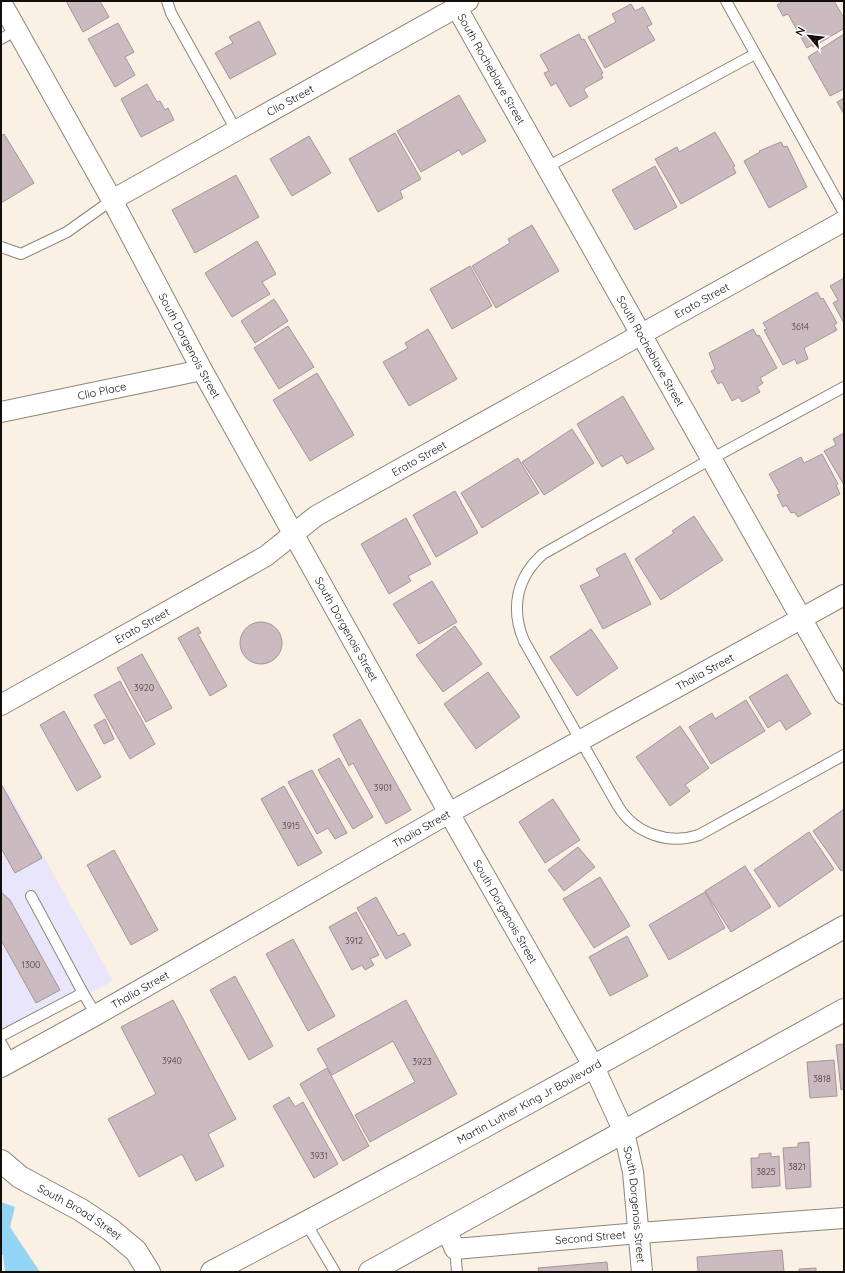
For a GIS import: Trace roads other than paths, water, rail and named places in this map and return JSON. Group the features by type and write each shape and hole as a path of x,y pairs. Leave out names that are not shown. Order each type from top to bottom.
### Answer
{"street":[{"name":"South Dorgenois Street","path":"1,2 9,34 112,200 202,370 449,813 594,1067 624,1132 633,1172 642,1272"},
{"name":"Clio Street","path":"112,200 463,4"},
{"name":"South Rocheblave Street","path":"463,4 546,167 844,694"},
{"name":"Erato Street","path":"1,705 266,556 316,516 844,221"},
{"name":"Clio Place","path":"1,412 202,370"},
{"name":"Thalia Street","path":"6,1064 96,1015 449,813 844,595"},
{"name":"Martin Luther King Jr Boulevard","path":"212,1272 306,1223 594,1067 844,927"},
{"path":"370,1272 844,1010"},
{"name":"South Broad Street","path":"1,1161 20,1178 81,1210 111,1230 136,1251 149,1272"},
{"name":"Second Street","path":"455,1249 639,1233 844,1218"},
{"path":"446,1229 455,1249"}],"lane":[{"path":"168,1 171,13 236,130"},
{"path":"726,1 844,213"},
{"path":"546,167 755,54"},
{"path":"1,247 21,254 67,232 112,200"},
{"path":"844,386 548,550 535,561 522,580 516,608 520,630 625,816 648,833 676,839 694,837 704,833 844,755"},
{"path":"31,896 96,1015"},
{"path":"1,1036 83,993"},
{"path":"1,1043 6,1064"},
{"path":"306,1223 334,1272"},
{"path":"455,1249 457,1272"}],"water":[{"path":"1,1202 15,1207 10,1227 40,1272 5,1272 3,1255 1,1255"}]}
